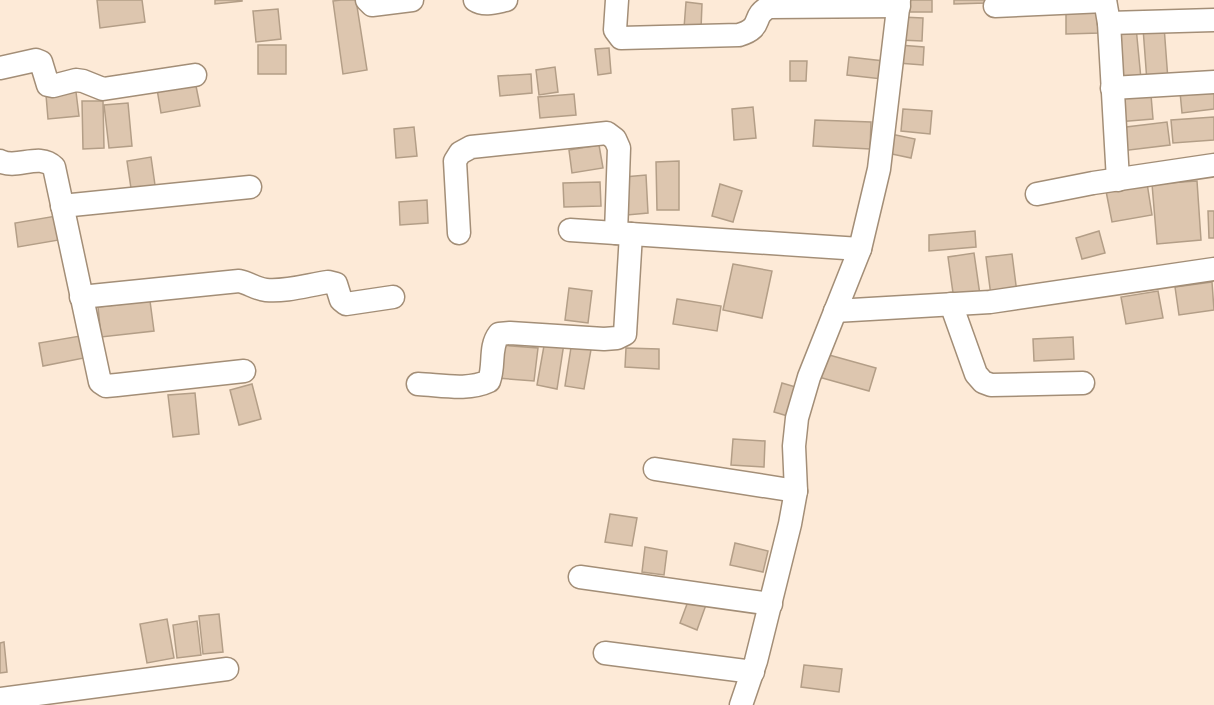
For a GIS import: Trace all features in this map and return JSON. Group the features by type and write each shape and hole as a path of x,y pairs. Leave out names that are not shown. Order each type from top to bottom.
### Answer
{"street":[{"path":"368,0 372,5 412,0"},
{"path":"475,0 479,3 506,0"},
{"path":"617,0 615,30 621,38 739,34 750,31 757,24 762,10 769,7 899,3 879,169 860,249 809,377 797,418 794,446 796,491 790,524 753,672 741,705"},
{"path":"995,6 1105,0 1109,23 1118,180"},
{"path":"1109,23 1214,20"},
{"path":"0,68 36,60 41,62 48,85 53,86 76,80 103,89 195,75"},
{"path":"1113,88 1214,82"},
{"path":"418,384 470,387 489,381 492,372 494,342 499,334 604,339 617,338 625,334 619,148 615,138 607,133 471,147 460,153 455,161 459,233"},
{"path":"0,161 8,165 42,160 54,167 100,382 106,386 244,371"},
{"path":"1037,194 1214,165"},
{"path":"62,206 250,187"},
{"path":"570,230 860,249"},
{"path":"835,311 990,302 1214,269"},
{"path":"81,297 239,281 265,290 328,282 336,284 341,300 346,304 393,297"},
{"path":"951,304 976,374 983,382 991,385 1083,383"},
{"path":"655,469 796,491"},
{"path":"580,577 771,604"},
{"path":"605,653 753,672"},
{"path":"0,699 227,669"}],"building":[{"path":"97,0 142,0 145,22 100,28"},
{"path":"215,0 242,0 242,1 215,4"},
{"path":"356,0 367,70 343,74 333,1"},
{"path":"905,0 932,0 932,12 905,12"},
{"path":"954,0 986,0 986,3 954,4"},
{"path":"686,2 702,4 701,29 684,28"},
{"path":"278,9 281,39 256,42 253,11"},
{"path":"1099,12 1100,33 1066,34 1066,13"},
{"path":"901,17 923,18 922,41 900,40"},
{"path":"1164,26 1168,80 1147,82 1143,28"},
{"path":"1136,27 1141,79 1121,81 1116,29"},
{"path":"258,45 286,45 286,74 258,74"},
{"path":"899,45 924,47 923,65 898,63"},
{"path":"609,48 611,73 598,75 595,49"},
{"path":"849,57 884,61 882,79 847,75"},
{"path":"790,61 807,61 806,81 790,81"},
{"path":"555,67 558,92 539,95 536,70"},
{"path":"531,74 532,93 500,96 498,76"},
{"path":"195,81 200,106 161,113 157,89"},
{"path":"1214,88 1214,109 1182,113 1180,92"},
{"path":"76,92 79,116 48,119 46,95"},
{"path":"574,94 576,115 540,118 538,97"},
{"path":"1151,95 1153,119 1117,122 1114,98"},
{"path":"82,101 103,101 104,148 83,149"},
{"path":"128,103 132,146 109,148 104,105"},
{"path":"753,107 756,138 734,140 732,109"},
{"path":"903,109 932,111 930,134 901,131"},
{"path":"1214,117 1214,140 1173,143 1171,120"},
{"path":"815,120 871,122 870,149 813,146"},
{"path":"1167,122 1170,145 1121,151 1118,128"},
{"path":"414,127 417,156 396,158 394,129"},
{"path":"891,134 915,139 911,158 887,153"},
{"path":"599,145 603,168 572,173 569,150"},
{"path":"151,157 156,192 132,195 127,161"},
{"path":"679,161 679,210 657,210 656,162"},
{"path":"646,175 648,213 627,215 624,177"},
{"path":"1197,181 1201,240 1157,244 1152,184"},
{"path":"600,182 601,206 564,207 563,183"},
{"path":"1147,183 1152,215 1112,222 1106,191"},
{"path":"720,184 742,191 733,222 712,216"},
{"path":"427,200 428,223 400,225 399,202"},
{"path":"1208,211 1214,211 1214,238 1209,238"},
{"path":"56,216 59,240 18,247 15,223"},
{"path":"975,231 976,247 929,251 929,235"},
{"path":"1099,231 1105,253 1082,259 1076,238"},
{"path":"974,253 980,295 954,300 948,257"},
{"path":"1012,254 1017,293 991,296 986,257"},
{"path":"733,264 772,271 762,318 723,310"},
{"path":"1212,282 1214,310 1179,315 1175,287"},
{"path":"569,288 592,291 588,323 565,320"},
{"path":"1158,291 1163,318 1126,324 1121,297"},
{"path":"677,299 721,306 717,331 673,324"},
{"path":"150,301 154,331 101,337 98,307"},
{"path":"80,336 84,358 43,366 39,343"},
{"path":"1073,337 1074,359 1034,361 1033,339"},
{"path":"545,340 564,343 557,389 537,385"},
{"path":"572,341 592,344 584,389 565,386"},
{"path":"500,345 538,348 534,381 497,378"},
{"path":"626,348 659,349 659,369 625,367"},
{"path":"822,353 876,368 869,391 815,376"},
{"path":"782,383 799,388 791,417 774,412"},
{"path":"252,384 261,419 239,425 230,390"},
{"path":"195,393 199,434 173,437 168,395"},
{"path":"733,439 765,441 764,467 731,465"},
{"path":"610,514 637,518 632,546 605,542"},
{"path":"735,543 768,551 763,572 730,565"},
{"path":"645,547 667,551 664,575 642,572"},
{"path":"690,596 707,602 697,630 680,623"},
{"path":"219,614 223,652 203,654 199,616"},
{"path":"167,619 174,658 147,663 140,624"},
{"path":"197,621 201,655 177,658 173,625"},
{"path":"4,642 7,672 0,673 0,643"},
{"path":"804,665 842,669 839,692 801,687"}]}
